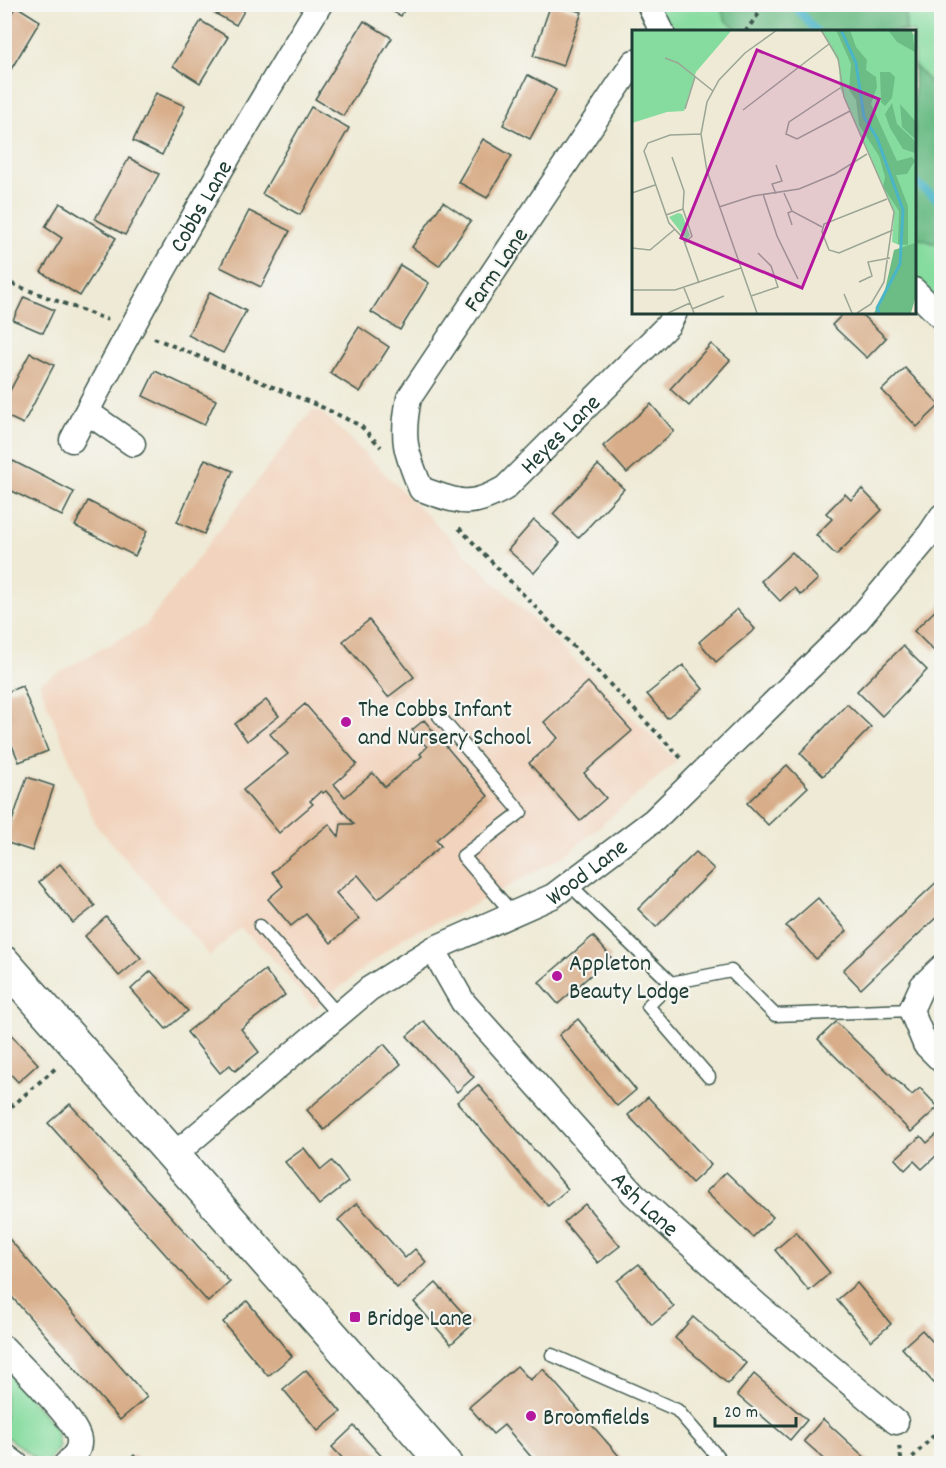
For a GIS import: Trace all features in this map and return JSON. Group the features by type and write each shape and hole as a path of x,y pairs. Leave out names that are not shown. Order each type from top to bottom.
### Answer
{"street":[{"name":"Cobbs Lane","path":"72,440 147,296 252,115 320,4"},
{"path":"649,4 660,30"},
{"name":"Farm Lane","path":"421,489 407,455 403,429 409,398 632,65"},
{"path":"916,291 942,318"},
{"name":"Heyes Lane","path":"421,489 462,503 488,498 505,488 668,325 674,314"},
{"path":"87,411 133,444"},
{"name":"Wood Lane","path":"174,1155 369,989 433,949 514,915 570,885 654,820 857,621 942,516"},
{"name":"Ash Lane","path":"433,949 463,1002 634,1194 757,1305 896,1422"},
{"path":"4,963 444,1464"},
{"path":"942,967 922,986 911,1010 925,1044 942,1061"},
{"path":"4,1348 72,1423 80,1439 76,1455 66,1464"},
{"path":"4,1455 16,1464"}],"lane":[{"path":"440,716 521,812 463,856 514,915"},
{"path":"570,885 670,983"},
{"path":"260,926 339,1016"},
{"path":"710,1077 648,1006 670,983 731,971 775,1015 911,1010"},
{"path":"552,1355 677,1410 724,1464"}],"path":[{"path":"746,30 766,4"},
{"path":"4,280 131,328 324,408 361,426 384,449"},
{"path":"454,523 700,777"},
{"path":"4,1113 79,1048"},
{"path":"906,1464 942,1427"}],"shaded area":[{"name":"The Cobbs Infant and Nursery School","path":"313,409 323,413 677,761 566,855 455,915 404,937 314,1008 267,952 240,928 210,956 95,824 39,683 146,625"}],"green space":[{"path":"649,5 941,5 941,314 916,289 916,30 662,30"},
{"path":"719,5 905,5 906,30 740,30 726,21"},
{"path":"916,67 941,94 941,246 916,237"},
{"path":"5,1369 56,1428 59,1447 47,1463 42,1463 5,1436"}],"building":[{"path":"213,4 248,4 236,25 209,10"},
{"path":"379,4 407,4 401,16"},
{"path":"551,4 582,12 563,66 533,56"},
{"path":"16,6 40,21 7,76 4,75 4,25"},
{"path":"201,21 228,37 200,83 173,66"},
{"path":"364,21 392,38 343,116 315,99"},
{"path":"528,75 556,90 530,139 503,125"},
{"path":"156,93 185,106 162,155 133,141"},
{"path":"311,107 349,128 300,215 262,194"},
{"path":"483,139 512,156 487,198 458,182"},
{"path":"129,158 159,174 125,235 95,219"},
{"path":"443,202 471,221 439,266 412,247"},
{"path":"60,203 116,238 80,296 41,272 62,238 45,227"},
{"path":"249,211 290,231 261,287 220,267"},
{"path":"400,265 429,283 400,330 371,312"},
{"path":"210,292 246,311 223,353 188,335"},
{"path":"24,297 54,310 43,333 13,320"},
{"path":"843,314 861,314 886,338 867,358 832,325"},
{"path":"359,327 389,347 360,392 330,373"},
{"path":"711,344 730,360 689,406 670,389"},
{"path":"30,353 54,365 23,424 4,415 4,402"},
{"path":"905,368 940,405 917,427 882,390"},
{"path":"155,371 216,400 204,425 143,396"},
{"path":"651,404 674,431 627,473 603,446"},
{"path":"205,459 233,471 204,534 177,522"},
{"path":"13,461 74,492 62,516 4,487 4,478"},
{"path":"598,465 624,489 578,538 553,514"},
{"path":"862,489 882,510 836,555 816,535 832,519 826,513 845,494 851,500"},
{"path":"88,501 147,531 135,556 75,526"},
{"path":"534,520 560,543 534,573 508,550"},
{"path":"792,552 818,579 801,595 794,588 780,601 761,581"},
{"path":"942,604 942,643 934,651 914,631"},
{"path":"737,609 755,629 716,662 699,642"},
{"path":"369,620 414,677 388,697 343,641"},
{"path":"903,646 927,670 882,716 857,691"},
{"path":"683,665 703,689 667,718 647,694"},
{"path":"588,682 632,731 584,773 606,798 580,821 529,763 558,738 544,722"},
{"path":"22,686 48,751 19,762 4,726 4,693"},
{"path":"266,700 279,716 247,741 235,724"},
{"path":"305,704 357,764 334,784 345,797 373,773 385,787 422,756 420,754 427,747 412,730 424,720 488,796 436,840 441,846 378,899 358,875 336,893 359,919 331,943 306,914 291,926 268,899 283,886 272,872 329,824 339,837 341,824 354,824 326,791 323,793 321,791 310,801 313,804 279,833 243,790 288,754 270,734"},
{"path":"847,704 871,727 823,776 800,753"},
{"path":"787,765 808,787 768,825 747,803"},
{"path":"27,777 54,786 32,851 5,842"},
{"path":"696,852 714,869 656,927 638,909"},
{"path":"60,864 95,906 73,923 39,882"},
{"path":"942,877 942,912 861,989 843,970"},
{"path":"818,898 847,931 816,959 786,926"},
{"path":"106,917 141,958 119,976 85,936"},
{"path":"593,936 611,957 558,1004 539,982"},
{"path":"265,970 285,995 241,1029 259,1052 235,1071 230,1065 220,1073 187,1032"},
{"path":"151,971 188,1011 166,1029 131,989"},
{"path":"578,1019 636,1090 617,1106 559,1035"},
{"path":"424,1021 474,1077 457,1092 407,1036"},
{"path":"836,1022 912,1095 920,1088 938,1107 911,1132 818,1039"},
{"path":"4,1027 38,1064 18,1082 4,1067"},
{"path":"384,1044 401,1064 324,1130 307,1110"},
{"path":"478,1085 568,1189 548,1206 457,1102"},
{"path":"648,1097 711,1165 692,1183 628,1115"},
{"path":"70,1104 230,1282 208,1302 48,1123"},
{"path":"942,1130 942,1159 937,1155 922,1169 914,1161 905,1170 895,1159 921,1136 927,1143"},
{"path":"304,1148 321,1170 332,1161 348,1182 319,1205 285,1162"},
{"path":"726,1172 773,1217 753,1237 706,1192"},
{"path":"357,1203 405,1258 415,1249 426,1262 397,1288 338,1220"},
{"path":"585,1204 620,1246 598,1263 564,1222"},
{"path":"796,1232 830,1273 809,1291 775,1250"},
{"path":"4,1233 147,1397 120,1420 4,1288"},
{"path":"639,1264 674,1307 652,1325 617,1281"},
{"path":"436,1283 473,1324 451,1344 414,1302"},
{"path":"857,1283 891,1324 871,1341 837,1300"},
{"path":"247,1301 292,1356 268,1376 223,1322"},
{"path":"693,1317 746,1363 728,1384 675,1338"},
{"path":"922,1330 942,1352 942,1392 902,1348"},
{"name":"Broomfields","path":"517,1366 530,1380 543,1369 626,1464 537,1464 504,1425 493,1434 469,1407"},
{"path":"306,1370 341,1412 318,1431 283,1389"},
{"path":"754,1374 807,1420 790,1440 737,1395"},
{"path":"823,1419 872,1464 830,1464 804,1441"},
{"path":"354,1426 389,1464 348,1464 332,1447"},
{"path":"134,1455 142,1464 124,1464"}],"waterway":[{"path":"793,4 815,30"},
{"path":"916,183 942,203"}],"place":[{"name":"The Cobbs Infant and Nursery School","path":"346,722"},
{"name":"Appleton Beauty Lodge","path":"557,976"},
{"name":"Bridge Lane","path":"355,1317"},
{"name":"Broomfields","path":"531,1416"}]}
